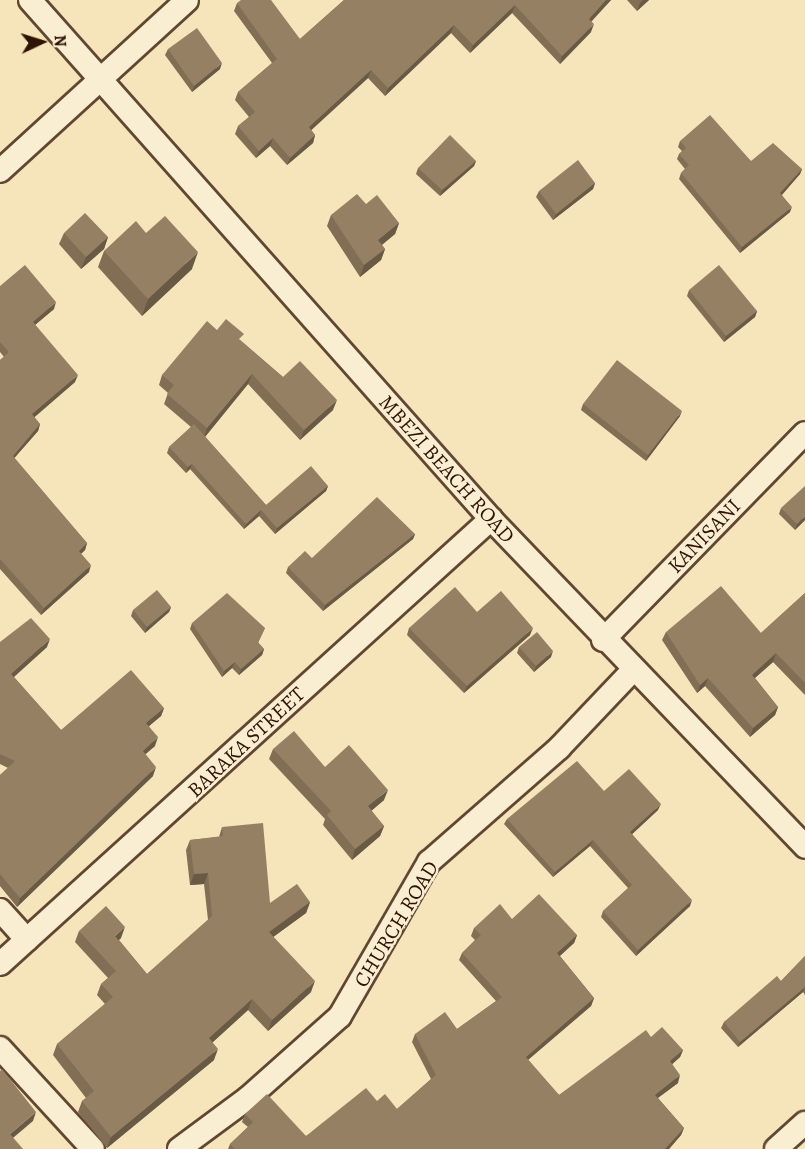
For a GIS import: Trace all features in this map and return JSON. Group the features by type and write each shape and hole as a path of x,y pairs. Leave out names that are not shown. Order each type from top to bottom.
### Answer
{"street":[{"name":"MBEZI BEACH ROAD","path":"30,0 99,82 491,519 603,640 634,669 805,847"},
{"path":"0,171 187,0"},
{"name":"KANISANI","path":"603,640 805,433"},
{"name":"BARAKA STREET","path":"0,964 491,519"},
{"name":"CHURCH ROAD","path":"179,1149 248,1098 340,1016 429,862 560,748 634,669"},
{"path":"0,910 27,940"},
{"path":"0,1048 93,1149"},
{"path":"776,1149 805,1123"}],"building":[{"path":"241,0 271,0 300,39 344,0 606,0 589,19 594,24 562,56 515,5 473,45 454,25 388,88 371,70 309,127 315,135 290,158 273,138 259,151 238,126 255,112 238,92 277,59 237,3"},
{"path":"197,28 222,63 194,86 168,49"},
{"path":"710,115 751,161 773,143 802,169 780,193 792,207 742,247 681,173 689,165 679,154 686,148 680,141"},
{"path":"450,135 476,161 442,190 418,168"},
{"path":"578,160 595,183 556,214 539,191"},
{"path":"357,194 366,204 377,195 399,223 378,240 385,249 364,265 331,215"},
{"path":"85,213 108,237 86,257 64,233"},
{"path":"165,216 198,252 148,299 104,251 136,221 146,233"},
{"path":"25,265 56,302 33,322 78,375 32,414 40,424 13,456 87,543 79,551 91,565 44,608 0,559 0,360 9,352 0,342 0,286"},
{"path":"719,265 757,311 726,336 689,290"},
{"path":"226,319 244,334 239,339 283,377 300,361 337,400 304,430 252,374 207,428 167,394 174,385 162,375 207,321 217,330"},
{"path":"617,360 682,411 648,455 583,404"},
{"path":"194,424 266,505 311,466 328,486 277,528 261,510 246,524 192,464 188,467 169,447"},
{"path":"805,486 805,516 797,524 781,508"},
{"path":"377,497 415,534 325,605 288,567 305,551 312,558"},
{"path":"721,586 761,633 805,593 805,683 776,653 752,675 778,707 753,728 708,678 700,685 666,632"},
{"path":"455,587 477,612 501,591 533,628 467,686 409,628"},
{"path":"157,590 171,607 147,627 133,610"},
{"path":"227,593 265,628 258,642 264,649 241,669 235,662 224,671 192,623"},
{"path":"31,618 50,639 11,674 61,730 131,670 164,708 146,723 158,737 143,751 156,767 20,898 0,874 0,775 15,761 0,754 0,642"},
{"path":"537,632 553,651 536,666 519,647"},
{"path":"294,731 325,767 349,745 388,790 368,806 384,826 355,849 327,815 331,811 273,749"},
{"path":"577,761 604,791 629,769 661,804 630,832 692,900 638,950 603,911 632,885 593,840 555,872 507,819"},
{"path":"263,823 270,903 297,884 310,902 269,932 315,981 272,1020 252,999 209,1038 218,1049 111,1137 82,1101 94,1091 57,1044 113,997 101,984 116,971 79,931 106,906 125,927 115,936 147,974 212,916 208,873 194,874 190,840 223,836 222,827"},
{"path":"539,894 577,935 557,953 594,998 526,1057 559,1095 646,1030 651,1037 662,1027 683,1050 670,1061 680,1075 655,1095 684,1128 665,1149 235,1149 230,1144 253,1122 245,1114 267,1094 306,1136 366,1088 377,1101 385,1094 397,1109 436,1075 415,1034 445,1012 457,1029 502,997 462,953 481,935 474,928 500,904 512,919"},
{"path":"805,956 805,987 740,1042 724,1022 777,976 781,981"},
{"path":"2,1069 36,1112 10,1134 23,1149 0,1149 0,1071"}]}
